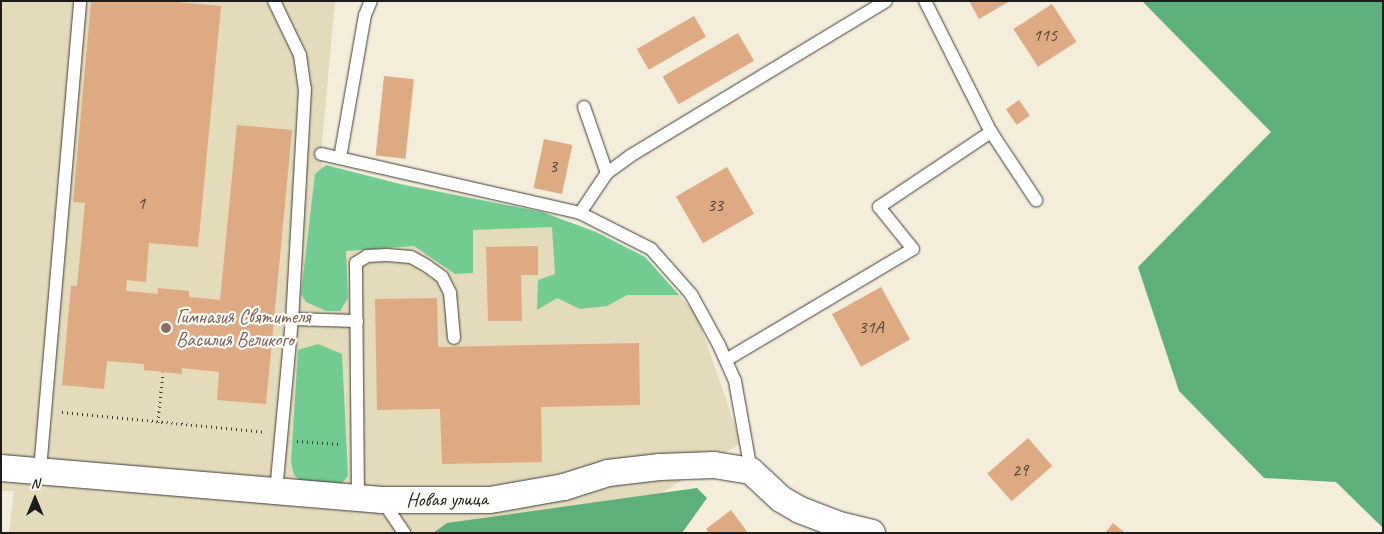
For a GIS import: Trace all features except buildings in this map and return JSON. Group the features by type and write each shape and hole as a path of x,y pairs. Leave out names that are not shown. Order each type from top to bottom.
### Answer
{"street":[{"name":"Новая улица","path":"1,468 370,499 490,500 564,487 608,473 660,467 714,466 751,471"},
{"path":"751,471 781,499 800,510 836,524 872,533"}],"lane":[{"path":"40,470 80,1"},
{"path":"274,1 297,46 305,88 292,319 276,490"},
{"path":"340,158 366,15 371,1"},
{"path":"580,213 608,173 886,1"},
{"path":"925,1 991,132 1036,200"},
{"path":"584,108 608,173"},
{"path":"726,360 914,249 879,207 991,132"},
{"path":"321,154 580,213 651,249 671,269 704,315 726,360 735,382 751,471"},
{"path":"404,533 370,499 358,445 356,263 367,256 411,257 442,277 450,293 454,338"},
{"path":"292,319 357,320"}],"path":[{"path":"158,422 163,372"},
{"path":"44,411 272,432 290,440 358,445"}],"shaded area":[{"path":"1,1 335,1 321,154 323,168 542,212 596,232 645,257 697,315 741,443 614,523 613,533 9,533 14,491 1,491"}],"green space":[{"path":"1142,1 1383,1 1383,528 1336,482 1264,478 1179,391 1138,267 1271,132"},
{"path":"326,165 404,185 542,212 596,232 645,257 679,295 627,295 607,306 580,309 557,298 537,310 538,280 555,274 552,227 473,230 473,273 455,274 414,246 346,251 348,298 340,311 326,311 306,302 301,294 315,174"},
{"path":"318,344 342,354 348,476 342,483 302,482 294,475 291,462 298,350"},
{"path":"697,488 707,498 682,533 433,533 447,523"}],"place":[{"name":"Гимназия Святителя Василия Великого","path":"166,328"}]}
